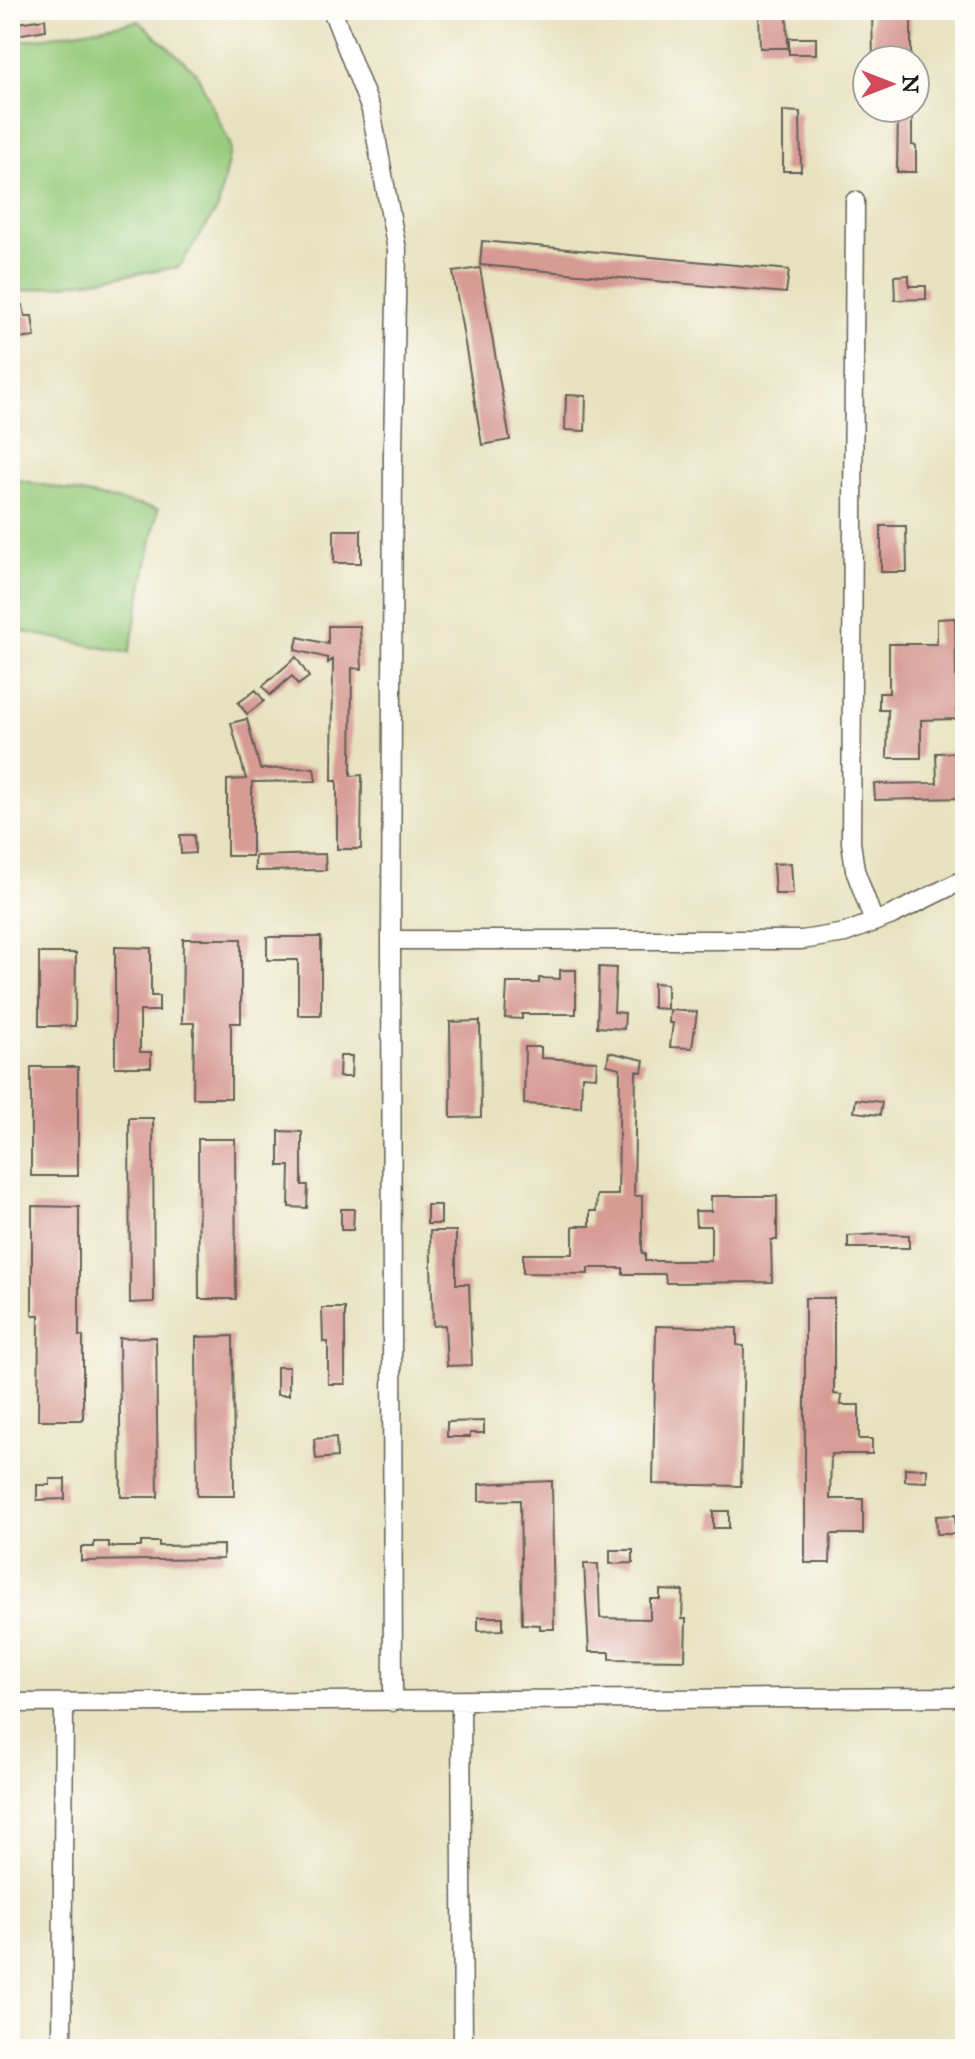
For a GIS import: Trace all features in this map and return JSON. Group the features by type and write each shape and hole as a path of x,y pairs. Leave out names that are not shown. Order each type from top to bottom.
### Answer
{"street":[{"path":"332,10 371,110 397,250 391,940 393,1702"},
{"path":"855,201 851,842 855,870 874,922"},
{"path":"391,940 802,940 845,933 965,879"},
{"path":"10,1703 965,1697"},
{"path":"461,1701 463,2049"},
{"path":"62,2049 64,1703"}],"green space":[{"path":"139,21 196,72 231,146 218,208 179,267 10,293 10,43"},
{"path":"10,478 158,509 129,653 10,629"}],"building":[{"path":"759,10 787,10 788,48 760,48"},
{"path":"872,10 911,10 911,44 873,44"},
{"path":"45,19 46,30 10,36 10,24"},
{"path":"789,38 816,38 816,54 789,54"},
{"path":"783,111 800,112 801,171 783,171"},
{"path":"898,124 912,124 916,172 897,172"},
{"path":"482,241 789,270 786,293 480,265"},
{"path":"480,268 510,440 482,445 453,272"},
{"path":"909,275 909,286 926,286 926,299 895,300 894,276"},
{"path":"23,305 25,316 32,316 35,337 10,340 10,307"},
{"path":"566,395 586,396 585,431 565,430"},
{"path":"881,526 906,526 907,572 881,572"},
{"path":"334,530 361,530 361,563 334,563"},
{"path":"955,618 957,719 921,720 921,758 887,758 888,710 879,710 879,693 889,693 889,644 937,644 937,619"},
{"path":"328,626 360,626 362,669 352,668 351,776 362,775 361,849 337,849 337,781 332,781 333,659 328,663 328,658 295,650 298,637 328,644"},
{"path":"296,657 309,677 298,685 292,676 270,695 263,686"},
{"path":"256,690 264,701 247,714 238,703"},
{"path":"247,719 260,769 314,768 316,781 252,782 252,856 227,856 227,780 246,779 231,723"},
{"path":"965,752 965,798 875,800 874,784 937,783 936,753"},
{"path":"180,835 194,835 195,853 181,854"},
{"path":"325,854 326,870 255,871 255,856"},
{"path":"791,863 793,894 775,894 773,864"},
{"path":"267,937 321,937 321,1015 298,1015 298,960 267,960"},
{"path":"183,939 241,939 241,1023 231,1023 231,1098 193,1098 194,1023 182,1023"},
{"path":"115,947 151,948 151,996 159,996 159,1011 140,1011 140,1052 151,1052 151,1067 115,1067"},
{"path":"39,953 76,953 75,1026 39,1026"},
{"path":"599,967 616,968 614,1012 625,1013 624,1029 597,1027"},
{"path":"560,970 576,970 576,1014 522,1014 522,1019 505,1018 507,983 539,983 539,978 560,979"},
{"path":"653,983 667,984 667,1009 653,1008"},
{"path":"670,1010 697,1012 692,1048 670,1047 673,1023 669,1023"},
{"path":"480,1021 481,1117 451,1118 450,1022"},
{"path":"525,1047 541,1047 541,1058 597,1061 596,1077 582,1076 581,1107 524,1104"},
{"path":"609,1052 644,1060 642,1072 636,1071 634,1196 642,1196 642,1253 645,1253 645,1261 711,1261 711,1226 696,1226 695,1211 711,1211 711,1196 777,1196 777,1240 771,1240 772,1282 666,1283 665,1274 623,1274 623,1268 588,1268 588,1274 523,1273 523,1254 573,1254 573,1226 590,1226 590,1211 596,1211 597,1195 618,1195 620,1068 607,1065"},
{"path":"340,1056 352,1056 351,1077 339,1077"},
{"path":"31,1067 78,1067 78,1176 31,1176"},
{"path":"856,1099 882,1102 880,1115 854,1112"},
{"path":"129,1118 153,1118 154,1302 130,1303"},
{"path":"279,1131 302,1132 302,1185 308,1185 307,1208 289,1207 290,1166 279,1166"},
{"path":"198,1139 235,1139 236,1299 199,1299"},
{"path":"427,1205 441,1205 441,1224 427,1224"},
{"path":"32,1206 79,1207 79,1336 83,1336 83,1420 38,1420 39,1315 32,1315"},
{"path":"341,1209 354,1209 353,1230 341,1230"},
{"path":"430,1231 456,1231 456,1284 469,1284 472,1365 447,1366 445,1325 433,1326"},
{"path":"909,1235 909,1248 848,1248 848,1236"},
{"path":"805,1298 834,1298 834,1394 842,1395 841,1405 859,1405 859,1439 872,1439 872,1454 831,1454 830,1499 863,1499 863,1534 831,1534 830,1563 805,1563"},
{"path":"322,1308 345,1308 345,1384 328,1384 328,1342 323,1342"},
{"path":"656,1326 737,1328 737,1345 744,1346 741,1486 653,1484"},
{"path":"233,1336 234,1496 197,1496 196,1337"},
{"path":"156,1337 158,1497 121,1497 119,1338"},
{"path":"277,1367 289,1367 289,1395 277,1395"},
{"path":"484,1421 484,1433 470,1433 470,1437 447,1437 447,1422"},
{"path":"336,1437 337,1457 316,1459 314,1439"},
{"path":"905,1468 927,1469 927,1482 905,1481"},
{"path":"50,1479 65,1479 65,1499 37,1500 37,1485 50,1485"},
{"path":"552,1481 554,1629 540,1629 540,1625 522,1624 520,1500 479,1501 479,1484"},
{"path":"713,1511 729,1511 729,1528 713,1528"},
{"path":"955,1515 956,1534 937,1534 936,1516"},
{"path":"94,1542 109,1542 109,1547 141,1547 141,1542 159,1542 159,1546 223,1545 223,1559 81,1561 81,1547 94,1547"},
{"path":"610,1550 633,1550 633,1563 610,1564"},
{"path":"584,1564 598,1564 600,1618 650,1619 650,1599 660,1599 660,1590 683,1591 685,1660 610,1659 610,1652 589,1652"},
{"path":"478,1617 503,1617 503,1630 478,1631"}]}
